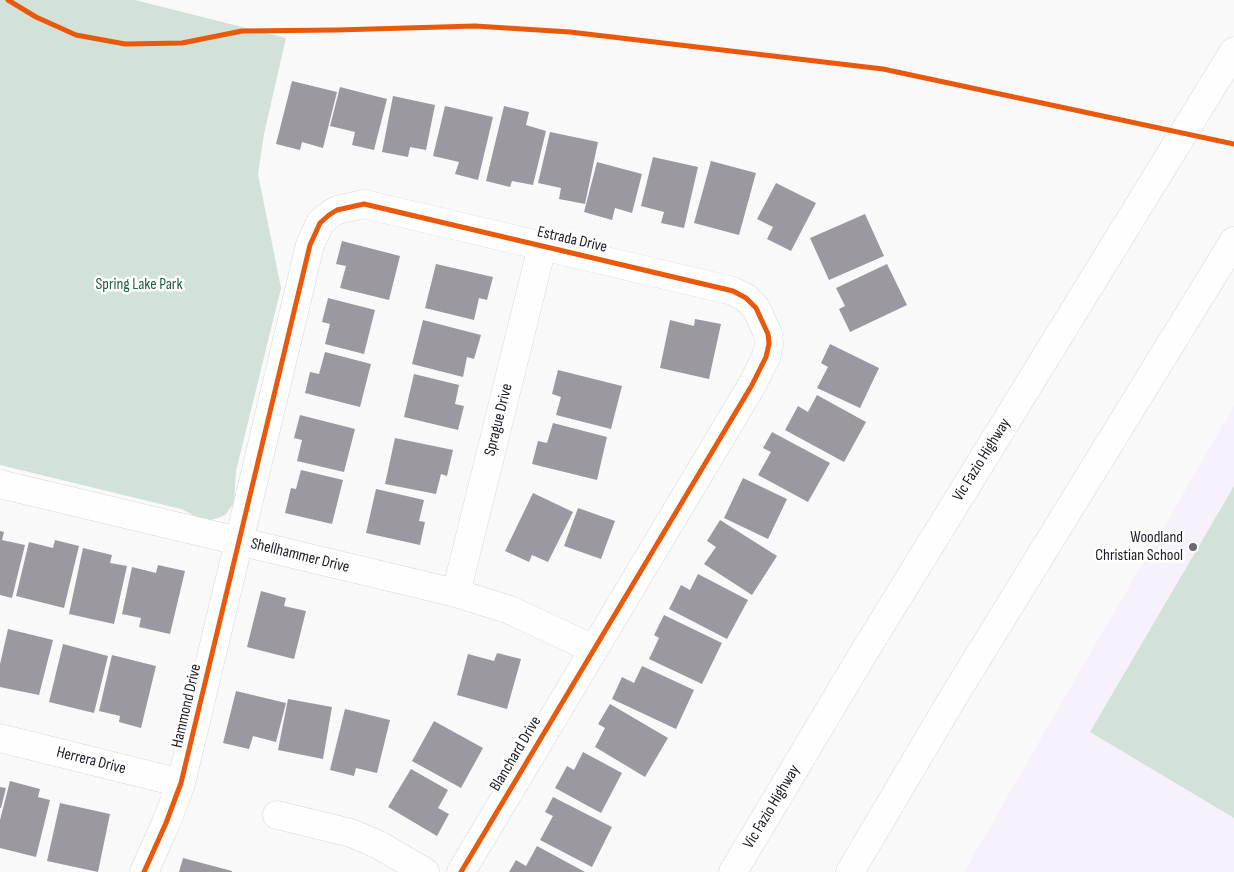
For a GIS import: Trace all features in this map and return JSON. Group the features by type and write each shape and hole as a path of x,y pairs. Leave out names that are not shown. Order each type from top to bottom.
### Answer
{"main road":[{"name":"Vic Fazio Highway","path":"733,872 863,654 1234,51"},
{"name":"Estrada Drive","path":"239,541 310,245 320,223 337,210 364,204 734,291 746,298 756,308 768,334 769,344 766,357 752,385 593,649"},
{"path":"850,872 956,693 1234,241"},
{"name":"Sprague Drive","path":"456,593 542,247"},
{"name":"Shellhammer Drive","path":"0,484 456,593 510,610 593,649"},
{"name":"Hammond Drive","path":"144,872 166,823 181,783 239,541"},
{"name":"Blanchard Drive","path":"461,872 593,649"},
{"name":"Herrera Drive","path":"0,738 181,783"},
{"path":"277,815 351,833 379,845 424,872"}],"shaded area":[{"name":"Woodland Christian School","path":"1234,406 1234,872 964,872 1070,688"}],"green space":[{"name":"Spring Lake Park","path":"0,0 135,0 286,38 264,134 258,174 281,288 236,471 234,503 225,515 210,520 201,519 181,509 0,465"},
{"path":"1234,486 1234,818 1090,732"}],"building":[{"path":"292,81 337,92 323,148 302,142 300,150 276,144"},
{"path":"340,87 387,99 374,150 352,145 355,132 330,126"},
{"path":"393,96 435,105 426,150 410,147 408,157 382,152"},
{"path":"445,106 493,117 478,180 455,174 459,162 433,156"},
{"path":"504,106 529,112 526,125 546,131 533,185 512,181 510,187 486,181"},
{"path":"550,132 598,142 585,204 559,199 561,188 538,183"},
{"path":"653,157 698,167 684,228 661,223 664,212 641,206"},
{"path":"711,161 756,173 739,235 694,223"},
{"path":"597,162 642,174 632,213 615,208 612,220 584,212"},
{"path":"776,183 816,203 791,251 767,239 773,227 757,219"},
{"path":"865,214 884,256 829,280 810,238"},
{"path":"342,241 400,256 389,300 340,288 346,266 336,264"},
{"path":"436,264 493,277 487,300 479,298 474,320 425,308"},
{"path":"887,264 907,305 850,332 839,309 845,306 836,288"},
{"path":"328,298 375,310 364,354 325,344 330,324 322,322"},
{"path":"695,319 721,324 709,379 660,368 670,320 694,326"},
{"path":"423,320 481,335 474,359 467,357 463,377 412,364"},
{"path":"830,344 879,368 860,408 817,388 828,367 821,363"},
{"path":"325,352 371,364 360,407 305,393 310,372 319,374"},
{"path":"558,370 622,386 611,429 556,415 561,397 552,394"},
{"path":"414,374 459,385 455,404 464,406 458,430 404,417"},
{"path":"817,395 866,422 844,462 785,430 798,406 808,412"},
{"path":"300,415 355,429 344,472 297,461 302,440 294,438"},
{"path":"553,423 607,437 597,480 532,464 538,441 547,443"},
{"path":"772,432 830,463 808,502 758,475 771,452 763,448"},
{"path":"395,438 453,450 447,476 441,474 436,494 385,484"},
{"path":"301,470 343,480 332,524 285,513 291,488 296,489"},
{"path":"743,478 787,499 768,539 724,518"},
{"path":"376,489 424,500 419,521 425,522 420,545 366,533"},
{"path":"533,493 573,512 548,562 532,555 529,562 505,551"},
{"path":"578,508 615,521 601,559 564,546"},
{"path":"720,520 777,556 752,595 704,564 716,547 707,541"},
{"path":"0,531 4,532 2,540 25,545 12,598 0,595"},
{"path":"55,540 79,546 64,608 16,596 29,542 53,548"},
{"path":"83,548 112,555 110,563 127,566 114,624 69,614"},
{"path":"158,565 185,571 170,634 139,627 141,618 122,614 132,567 156,573"},
{"path":"698,574 748,600 727,639 669,609 681,585 690,590"},
{"path":"261,591 286,598 284,606 306,611 294,659 247,647"},
{"path":"664,615 722,643 702,684 649,659 659,638 654,635"},
{"path":"8,629 53,640 39,695 0,687 0,664"},
{"path":"63,644 108,656 94,713 49,702"},
{"path":"497,653 521,659 507,709 457,695 468,654 494,661"},
{"path":"112,655 156,666 141,728 119,722 120,716 99,711"},
{"path":"642,666 694,690 676,729 612,699 622,677 634,683"},
{"path":"236,691 286,703 276,742 253,736 249,749 223,743"},
{"path":"288,699 332,707 323,759 278,750"},
{"path":"610,704 668,738 645,777 595,747 605,728 598,724"},
{"path":"345,709 390,720 377,773 356,768 354,776 330,770"},
{"path":"434,721 483,748 461,788 412,761"},
{"path":"583,752 622,773 601,813 555,788 567,766 574,770"},
{"path":"411,769 448,790 438,808 449,814 437,836 388,807"},
{"path":"10,781 40,789 38,797 50,800 36,857 0,848 0,820"},
{"path":"0,787 6,788 1,808 0,808"},
{"path":"553,797 612,827 592,867 540,840 553,816 545,812"},
{"path":"60,803 110,814 98,872 47,861"},
{"path":"537,846 585,872 509,872 516,860 526,866"},
{"path":"183,858 232,871 232,872 179,872"}],"cycle path":[{"path":"8,0 36,17 76,35 125,44 182,43 242,31 475,26 570,32 883,69 1234,144"},
{"path":"144,872 166,823 181,783 310,245 320,223 329,215 337,210 364,204 733,291 746,298 756,308 768,334 769,344 766,357 752,385 461,872"}],"place":[{"name":"Woodland Christian School","path":"1193,547"}]}
